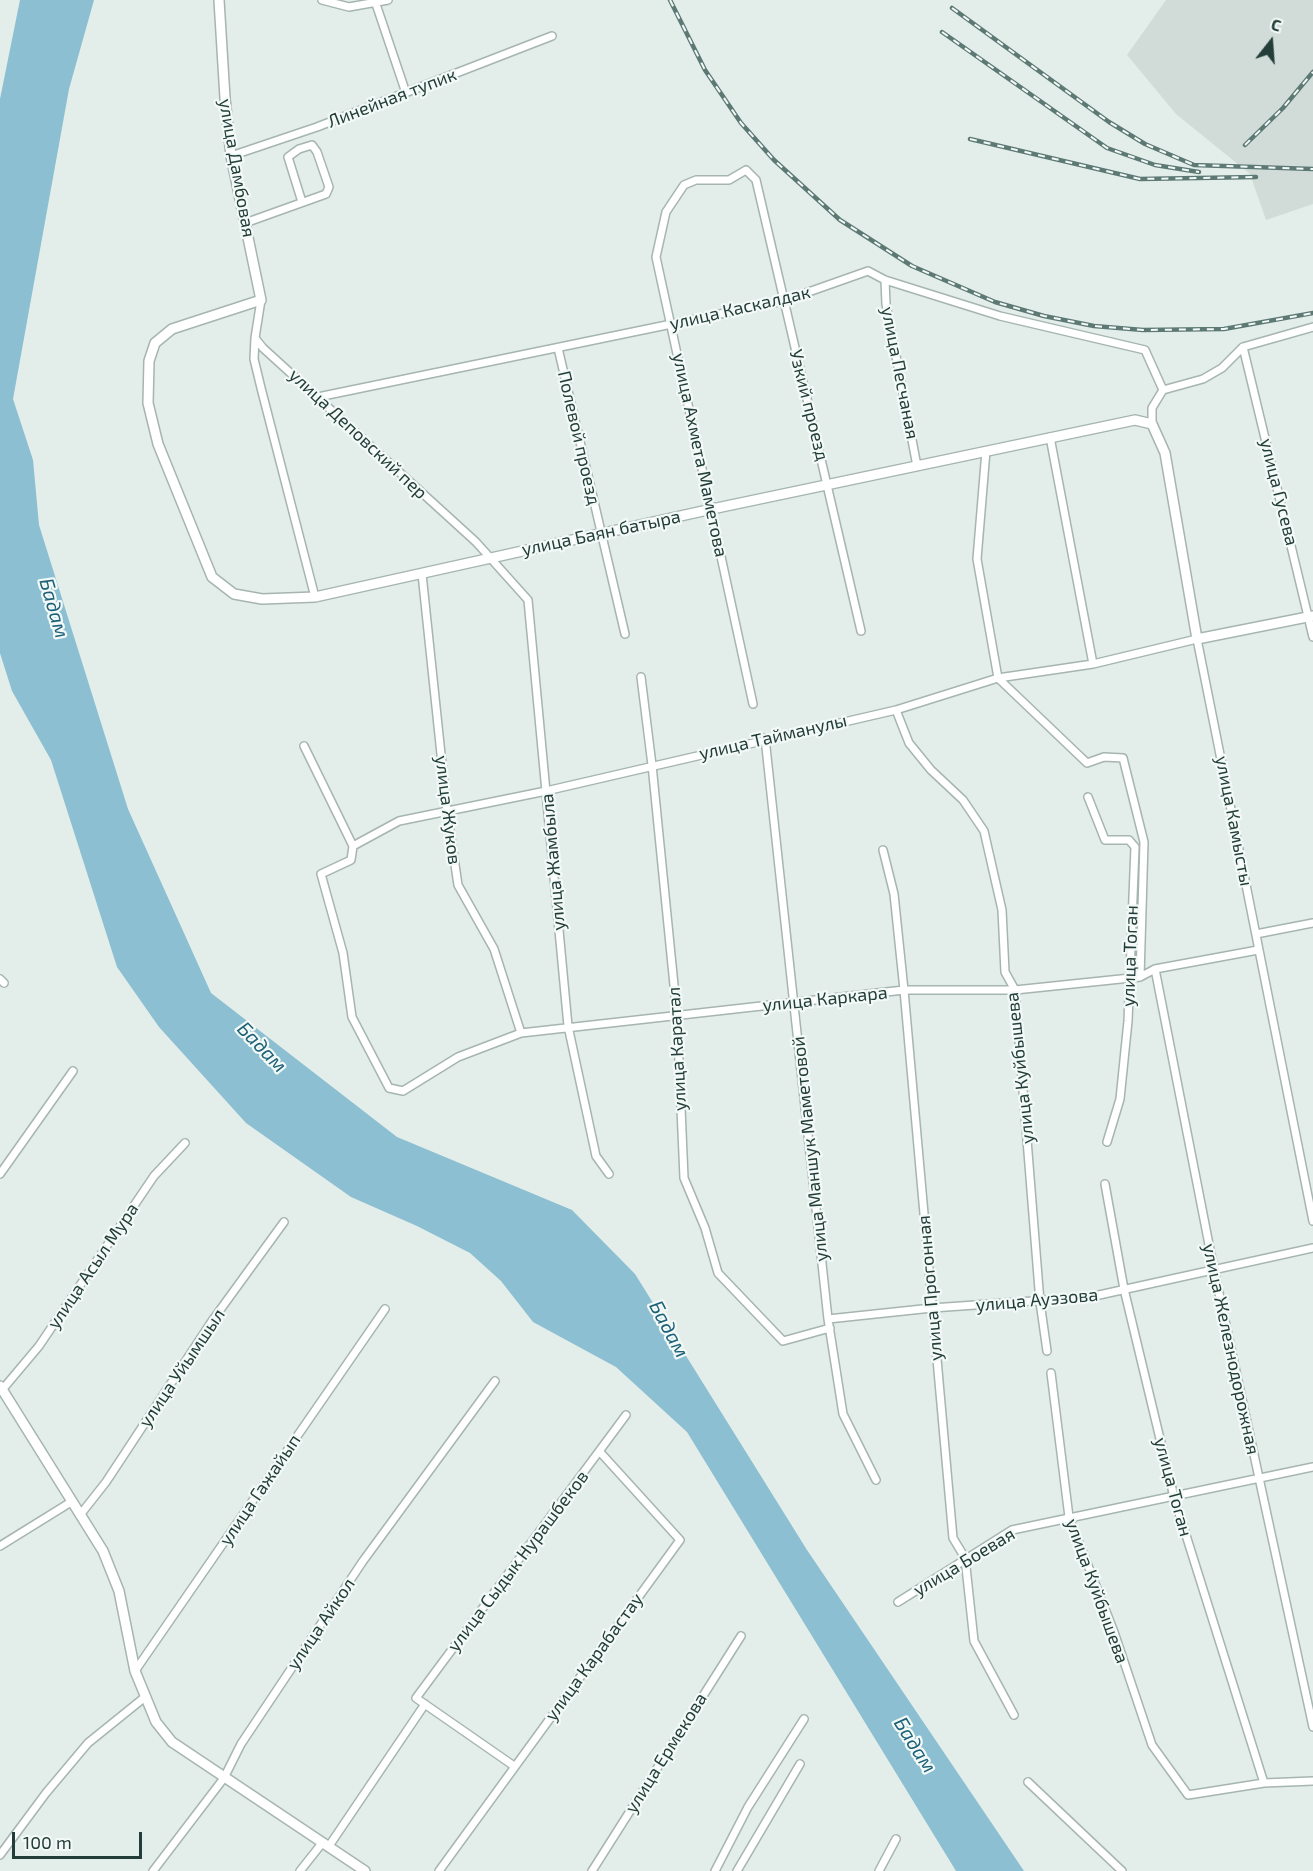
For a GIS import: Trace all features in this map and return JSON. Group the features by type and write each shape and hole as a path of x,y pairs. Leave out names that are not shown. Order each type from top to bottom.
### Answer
{"street":[{"name":"улица Дамбовая","path":"219,0 231,156 261,300"},
{"path":"322,0 349,8 388,0"},
{"path":"376,4 406,93"},
{"name":"Линейная тупик","path":"231,156 406,93 552,36"},
{"path":"245,223 326,194 329,187 317,152 312,145 299,149 288,157 302,202"},
{"name":"улица Ахмета Маметова","path":"753,704 656,257 666,212 684,185 696,180 729,180 746,170 756,180"},
{"name":"Узкий проезд","path":"756,180 861,631"},
{"name":"улица Каскалдак","path":"318,397 783,301 868,271 885,280 1000,315 1145,350 1163,390"},
{"name":"улица Песчаная","path":"885,280 886,304 917,466"},
{"path":"261,300 254,358 315,597"},
{"name":"улица Баян батыра","path":"261,300 172,329 154,343 149,361 148,403 158,444 212,577 234,594 262,599 315,597 489,557 1050,437 1135,420 1152,423"},
{"path":"1152,423 1152,408 1163,390 1203,379 1222,368 1243,347 1313,327"},
{"name":"улица Деповский пер","path":"255,338 489,557"},
{"name":"улица Гусева","path":"1243,347 1311,616 1313,637"},
{"name":"Полевой проезд","path":"558,348 625,634"},
{"name":"улица Камысты","path":"1152,423 1165,453 1197,639 1313,1221"},
{"path":"1050,437 1093,664"},
{"path":"986,451 977,559 998,678 1088,763 1104,756 1123,758 1144,842 1140,977"},
{"name":"улица Жамбыла","path":"489,557 528,600 568,1026 596,1156 609,1174"},
{"name":"улица Жуков","path":"422,574 447,811 458,885 494,949 521,1033"},
{"path":"1197,639 1311,616"},
{"name":"улица Тайманулы","path":"353,846 399,821 546,791 765,738 897,710 998,678 1093,664 1197,639"},
{"name":"улица Каратал","path":"640,677 652,765 677,1015 684,1178 705,1228 718,1273 783,1341 830,1328"},
{"name":"улица Куйбышева","path":"897,710 909,743 931,770 963,800 984,831 1002,910 1005,972 1015,990 1040,1302 1047,1351"},
{"name":"улица Маншук Маметовой","path":"765,738 828,1319 843,1414 876,1480"},
{"path":"304,746 353,846"},
{"name":"улица Тоган","path":"1088,797 1105,840 1129,840 1135,847 1128,1021 1120,1099 1107,1142"},
{"name":"улица Каркара","path":"353,846 351,860 321,874 343,957 352,1017 389,1088 403,1091 458,1057 521,1033 904,990 1015,990 1140,977 1155,969 1258,950"},
{"name":"улица Прогонная","path":"883,850 894,894 904,990 953,1538 965,1558 974,1641 1014,1715"},
{"path":"1256,934 1313,923"},
{"name":"улица Железнодорожная","path":"1155,969 1214,1270 1313,1727"},
{"path":"0,1174 73,1071"},
{"name":"улица Асыл Мура","path":"1,1388 39,1346 154,1176 185,1143"},
{"name":"улица Тоган","path":"1105,1184 1124,1289 1174,1497 1264,1783"},
{"name":"улица Уйымшыл","path":"80,1515 106,1482 212,1321 284,1222"},
{"name":"улица Ауэзова","path":"828,1319 932,1308 1090,1297 1313,1248"},
{"name":"улица Гажайып","path":"135,1671 385,1309"},
{"name":"улица Куйбышева","path":"1051,1373 1069,1517 1114,1632 1152,1745 1188,1795 1264,1783"},
{"name":"улица Айкол","path":"153,1871 224,1778 241,1744 363,1561 495,1381"},
{"path":"1,1388 103,1551 119,1592 135,1671 156,1722 172,1742 364,1871"},
{"name":"улица Сыдык Нурашбеков","path":"300,1871 326,1844 425,1704 416,1698 627,1415"},
{"name":"улица Карабастау","path":"439,1871 680,1540 600,1452"},
{"name":"улица Боевая","path":"898,1602 1012,1530 1313,1467"},
{"path":"0,1546 71,1502"},
{"name":"улица Ермекова","path":"592,1871 741,1636"},
{"path":"0,1855 46,1793 88,1743 145,1697"},
{"path":"425,1704 514,1766"},
{"path":"715,1871 748,1807 804,1719"},
{"path":"737,1871 800,1764"},
{"path":"1264,1783 1313,1781"},
{"path":"1028,1782 1122,1871"},
{"path":"879,1871 896,1839"}],"shaded area":[{"path":"1166,0 1313,0 1313,204 1266,220 1250,174 1176,114 1127,55"}],"water":[{"name":"Бадам","path":"20,0 94,0 69,89 13,399 33,460 39,525 128,809 211,993 397,1137 572,1210 635,1274 807,1550 1024,1871 956,1871 687,1432 616,1367 533,1322 501,1281 470,1253 417,1226 351,1197 246,1123 159,1027 117,967 51,760 12,691 0,653 0,99"}],"railway":[{"path":"670,0 705,70 741,123 774,160 840,220 912,266 995,302 1044,316 1094,326 1143,330 1224,329 1313,313"},
{"path":"952,8 1109,122 1145,144 1194,165 1313,169"},
{"path":"942,32 1107,148 1155,165 1199,172"},
{"path":"1245,145 1283,108 1313,72"},
{"path":"970,139 1140,179 1256,177"}]}
